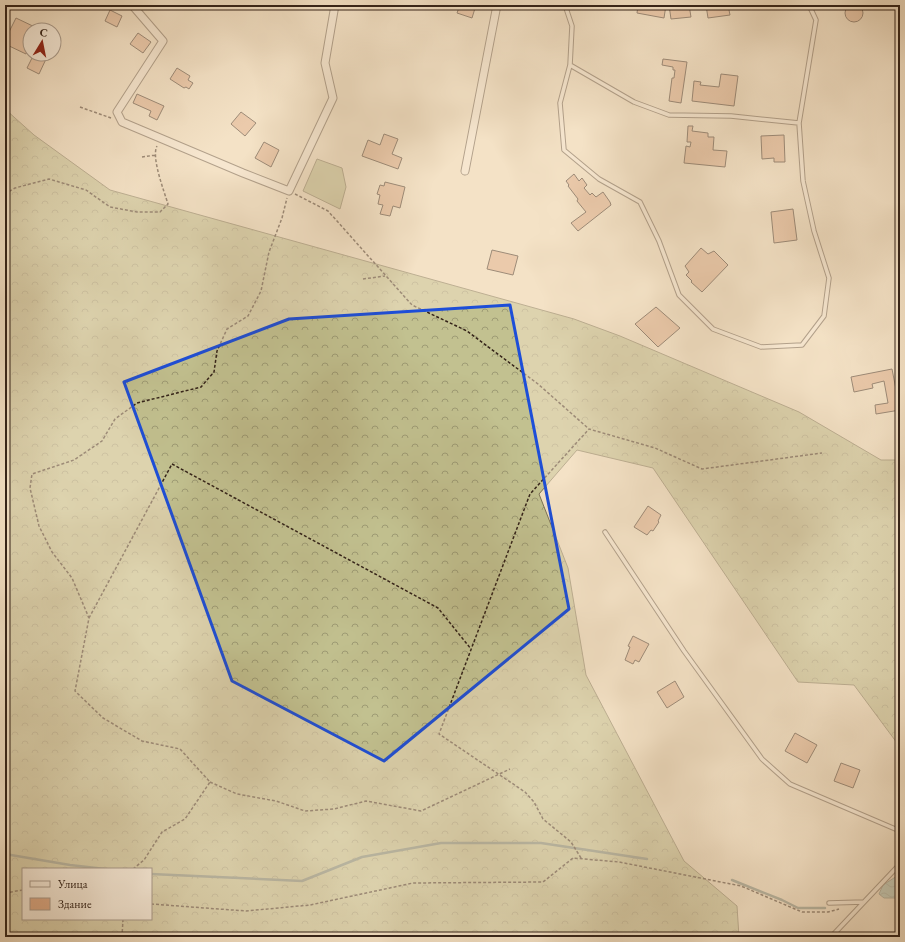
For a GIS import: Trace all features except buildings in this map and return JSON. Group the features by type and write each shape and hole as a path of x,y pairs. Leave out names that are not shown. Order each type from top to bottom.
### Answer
{"street":[{"path":"132,5 163,41 117,112 122,122 289,191 333,98 325,63 335,5"},
{"path":"465,171 497,5"}],"lane":[{"path":"565,5 572,26 570,65 560,103 564,150 599,179 640,202 659,241 679,295 713,329 762,347 802,345 824,316 829,278 814,231 803,181 799,123 816,20 810,5"},
{"path":"570,65 634,102 669,116 731,116 799,123"},
{"path":"605,532 684,651 762,759 790,784 900,831"},
{"path":"831,937 900,864"},
{"path":"828,903 864,902"}],"path":[{"path":"80,107 122,122"},
{"path":"5,194 15,188 49,179 86,190 110,207 137,212 160,212 168,204 155,149 161,139"},
{"path":"142,157 156,155"},
{"path":"89,618 72,578 52,552 39,526 30,488 32,474 74,460 102,441 115,419 138,403 201,386 214,372 217,351 227,329 248,316 261,291 269,252 282,218 289,191 328,211 412,305 467,331 538,384 589,428 655,448 702,468 822,453"},
{"path":"363,279 386,276"},
{"path":"582,858 571,842 543,819 534,802 525,792 439,734 530,494 589,428"},
{"path":"471,649 438,608 172,464 89,618 75,691 103,718 142,741 180,749 210,782 237,794 276,801 305,812 334,809 366,801 422,811 510,769"},
{"path":"134,868 144,860 162,832 185,819 210,782"},
{"path":"152,904 246,911 310,905 413,883 543,882 573,858 582,858 619,862 741,886 802,912 828,912"},
{"path":"5,893 22,890"},
{"path":"122,937 123,920"}],"highlighted area":[{"path":"510,305 569,609 384,761 232,681 124,382 289,319"}],"green space":[{"path":"5,109 34,135 110,190 574,319 620,336 799,412 881,460 900,460 900,747 854,685 798,682 653,468 577,450 539,494 568,568 586,675 684,861 737,906 739,937 5,937"},
{"path":"317,159 342,168 346,187 340,209 303,191"}],"water":[{"path":"897,876 900,876 900,898 884,898 879,894 883,885"}],"waterway":[{"path":"152,874 302,881 362,857 441,843 541,843 647,859"},
{"path":"5,854 96,868"},
{"path":"732,880 798,908 825,908"}]}
